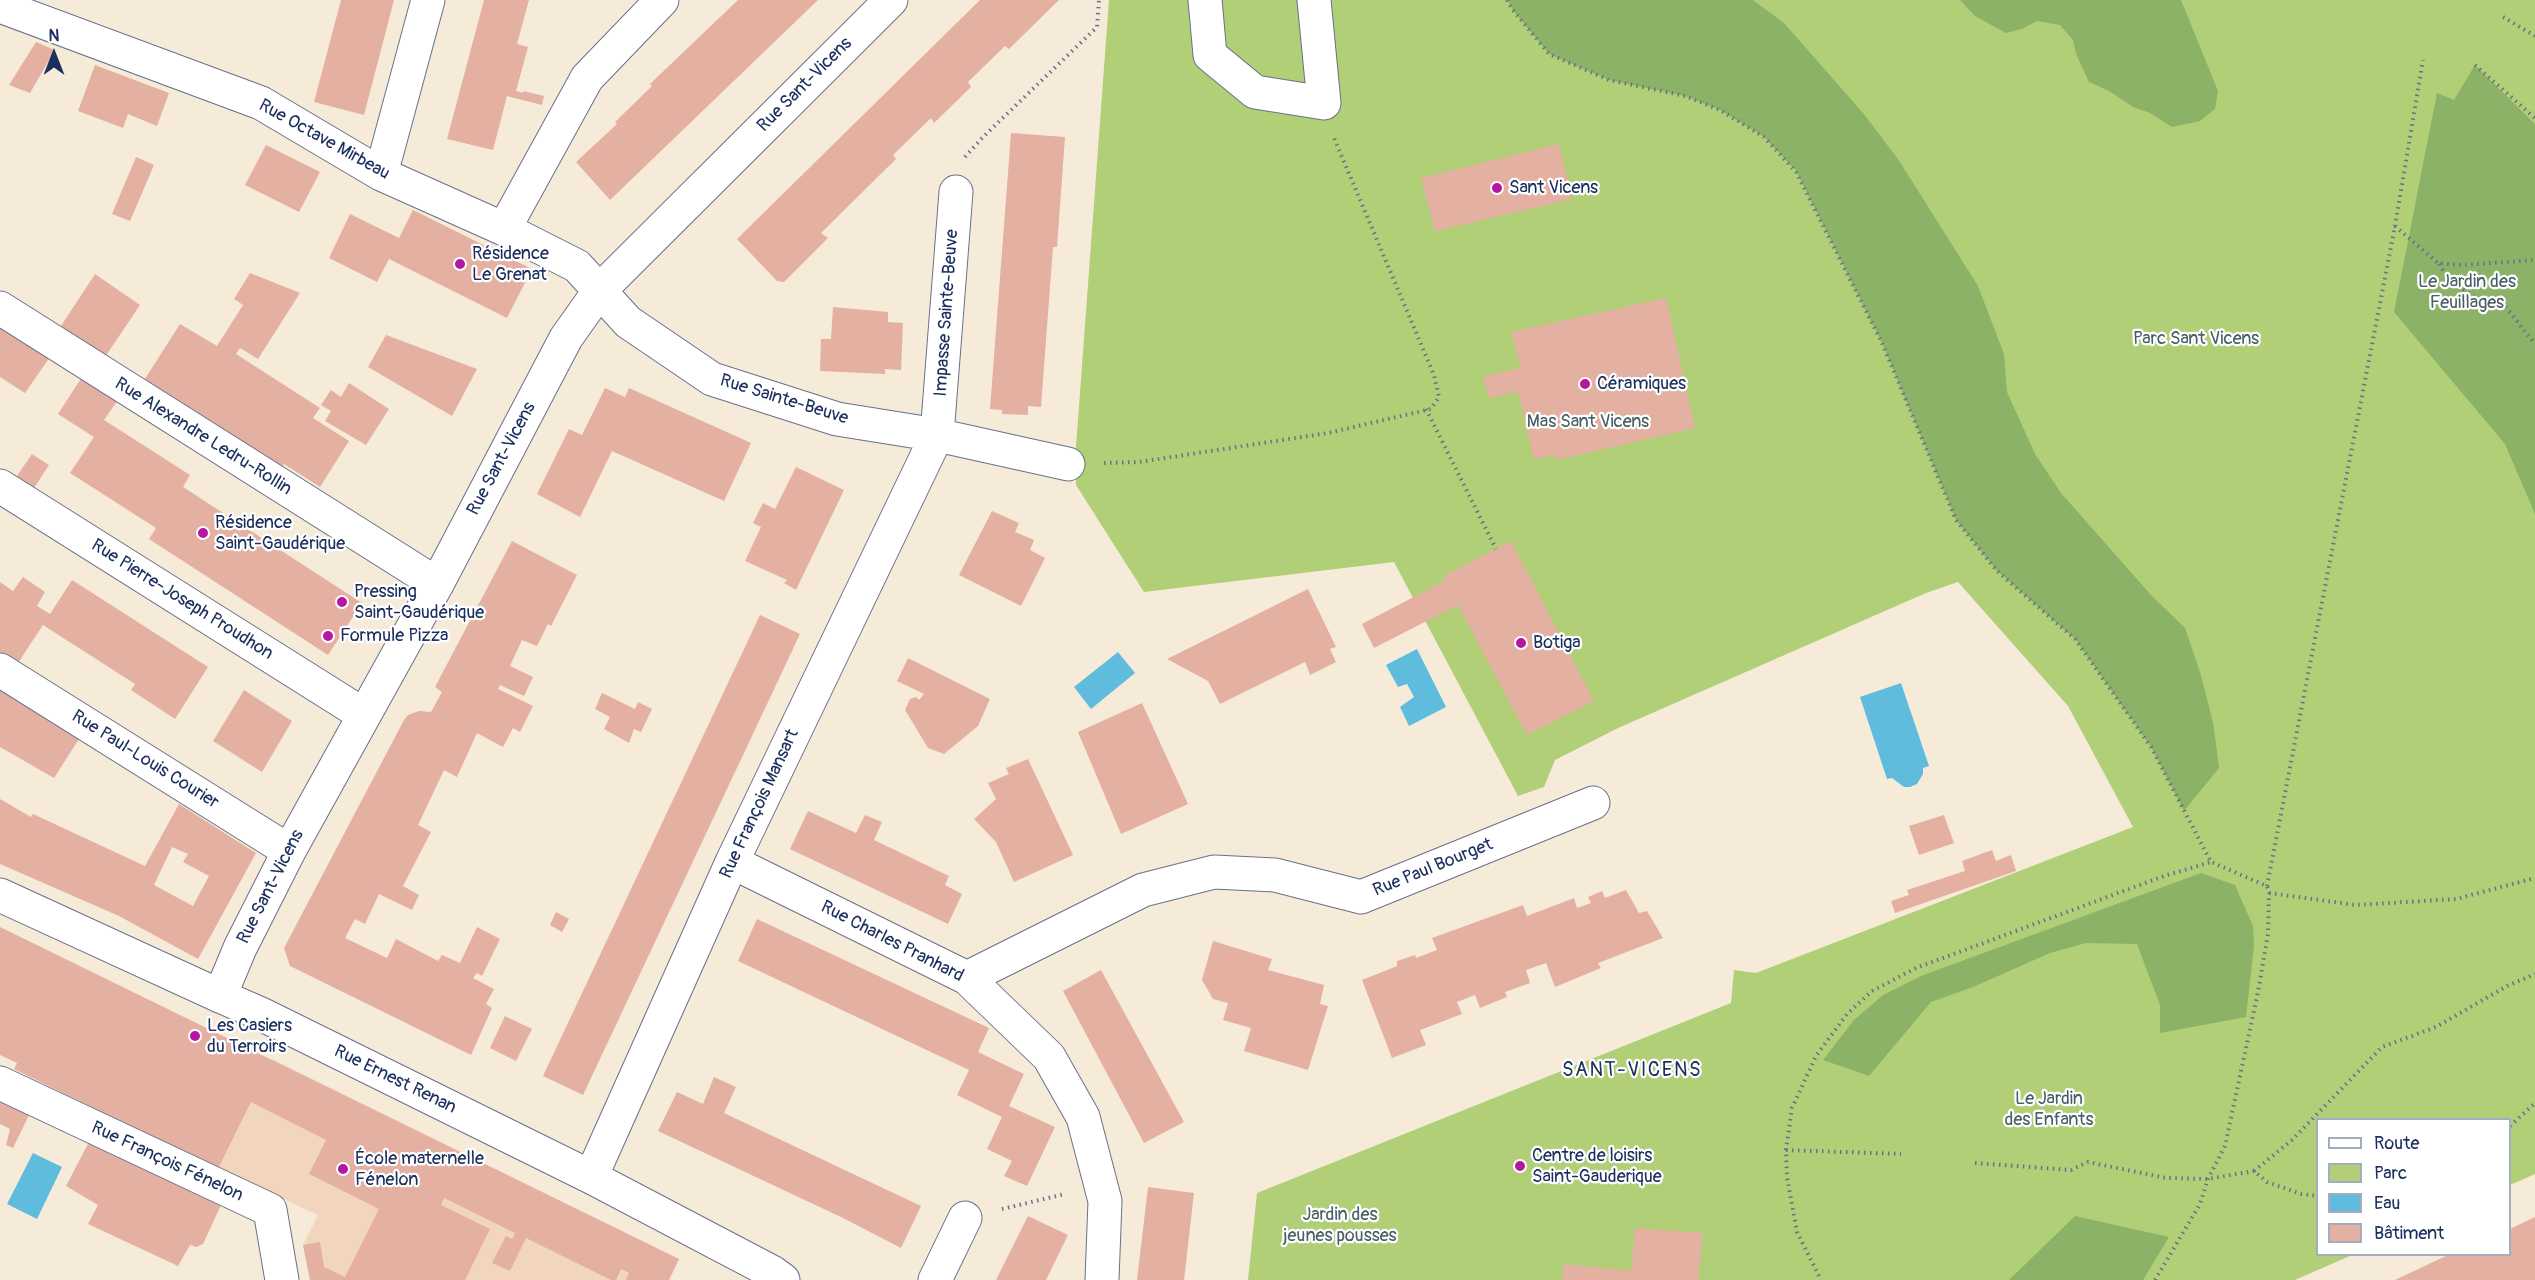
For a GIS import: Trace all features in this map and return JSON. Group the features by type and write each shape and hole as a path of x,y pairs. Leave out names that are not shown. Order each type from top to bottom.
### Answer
{"street":[{"path":"381,174 428,0"},
{"path":"504,229 587,78 662,0"},
{"name":"Rue Sant-Vicens","path":"220,996 240,948 289,851 437,584 566,338 600,290 891,0"},
{"path":"1205,0 1210,55 1255,92 1324,103 1314,0"},
{"name":"Rue Octave Mirbeau","path":"0,6 261,103 381,174 504,229 577,266 600,290"},
{"name":"Impasse Sainte-Beuve","path":"937,435 956,192"},
{"name":"Rue Sainte-Beuve","path":"600,290 628,322 712,379 837,419 937,435 1068,464"},
{"name":"Rue Alexandre Ledru-Rollin","path":"0,308 437,584"},
{"name":"Rue François Mansart","path":"591,1177 732,861 937,435"},
{"name":"Rue Pierre-Joseph Proudhon","path":"0,486 364,715"},
{"name":"Rue Paul-Louis Courier","path":"0,670 289,851"},
{"name":"Rue Paul Bourget","path":"967,978 1143,890 1214,872 1275,875 1361,897 1593,803"},
{"name":"Rue Charles Pranhard","path":"732,861 967,978 1049,1057 1083,1117 1105,1201 1102,1280"},
{"name":"Rue Ernest Renan","path":"0,895 261,1014 591,1177 772,1272 783,1280"},
{"name":"Rue François Fénelon","path":"0,1083 270,1210 282,1280"},
{"path":"935,1280 965,1218"}],"path":[{"path":"956,192 962,161 982,138 1097,27 1099,0"},
{"path":"1507,0 1549,54 1609,80 1685,96 1720,110 1764,137 1796,171 1882,344 1956,520 1997,571 2075,639 2151,747 2211,862 2267,886"},
{"path":"2504,16 2535,36"},
{"path":"2155,1280 2199,1204 2208,1179 2225,1146 2268,934 2269,893 2267,886 2395,226 2423,60"},
{"path":"2475,65 2535,118"},
{"path":"1068,464 1139,462 1328,433 1431,409 1439,396 1434,375 1337,147 1324,103"},
{"path":"2395,226 2438,263 2450,282 2479,299 2501,301 2535,344"},
{"path":"2438,263 2462,265 2535,260"},
{"path":"1426,410 1496,549"},
{"path":"1821,1280 1797,1232 1787,1177 1786,1150 1792,1108 1816,1056 1847,1014 1872,991 1916,968 2164,876 2211,862"},
{"path":"2269,893 2356,905 2456,899 2535,878"},
{"path":"1975,1163 2071,1170 2088,1162 2166,1178 2208,1179 2254,1171 2292,1140 2382,1047 2436,1027 2507,986 2535,974"},
{"path":"2511,1125 2535,1103"},
{"path":"1786,1150 1901,1154"},
{"path":"2254,1171 2267,1182 2301,1194 2316,1196"},
{"path":"965,1218 1100,1185"}],"shaded area":[{"path":"272,1059 679,1259 669,1280 310,1280 303,1245 318,1215 218,1169"}],"green space":[{"name":"Parc Sant Vicens","path":"1109,0 2535,0 2535,1174 2511,1185 2511,1118 2316,1118 2316,1256 2350,1256 2295,1280 1248,1280 1257,1193 1731,1003 1734,970 1756,973 2133,827 2068,706 1958,582 1926,593 1618,728 1555,760 1544,787 1518,796 1394,562 1144,592 1076,485 1076,447"},
{"path":"1507,0 1753,0 1784,23 1863,113 1898,159 1978,286 2004,354 2007,392 2035,454 2061,493 2151,595 2185,628 2200,672 2213,722 2219,768 2184,811 2151,747 2075,639 1997,571 1956,520 1882,343 1796,171 1764,137 1720,110 1685,96 1609,80 1549,54"},
{"path":"1960,0 2181,0 2218,91 2215,109 2200,121 2172,127 2150,113 2133,107 2109,91 2089,82 2076,54 2073,40 2060,25 2037,21 2022,29 2006,33 1975,16"},
{"name":"Le Jardin des Feuillages","path":"2475,65 2535,124 2535,514 2505,444 2394,312 2437,93 2454,100"},
{"path":"2201,873 2235,885 2253,926 2254,946 2246,1017 2160,1033 2160,1005 2137,944 2086,943 2050,953 1973,987 1931,1002 1869,1076 1823,1060 1854,1020 1883,995 1921,976"},
{"path":"2075,1216 2169,1237 2143,1280 2009,1280"}],"water":[{"path":"1417,649 1446,707 1409,726 1400,707 1414,697 1407,684 1398,687 1386,665"},
{"path":"1118,652 1135,673 1091,709 1074,687"},
{"path":"1901,683 1929,766 1923,768 1923,774 1917,784 1910,787 1904,787 1892,778 1887,779 1860,697"},
{"path":"33,1153 62,1167 37,1219 7,1204"}],"building":[{"path":"341,0 394,0 364,115 314,102"},
{"path":"484,0 529,0 517,44 528,47 516,91 544,96 542,105 507,96 493,150 447,139"},
{"path":"738,0 818,0 610,200 576,162 617,124 615,122 652,86 650,84"},
{"path":"980,0 1059,0 1009,49 1005,46 968,82 971,87 934,123 931,118 893,155 896,159 821,233 828,238 784,282 777,281 737,239"},
{"path":"36,42 55,50 30,93 9,85"},
{"path":"95,65 169,93 157,126 128,114 123,128 78,111"},
{"path":"1011,133 1065,137 1057,247 1053,247 1041,407 1028,406 1028,415 1002,414 1002,410 990,409"},
{"name":"Sant Vicens","path":"1559,144 1572,199 1435,231 1421,178"},
{"path":"266,145 320,172 299,212 245,185"},
{"path":"136,157 154,165 130,221 112,214"},
{"name":"Résidence Le Grenat","path":"413,210 532,269 507,318 389,259 377,282 329,258 350,214 399,238"},
{"path":"250,273 300,293 258,359 240,348 236,354 320,408 313,418 349,441 320,487 284,464 281,470 143,382 180,324 217,346 243,305 234,299"},
{"path":"95,274 140,305 105,357 59,329"},
{"name":"Céramiques","path":"1666,298 1695,428 1556,460 1555,455 1534,459 1518,392 1489,398 1483,376 1521,368 1511,332"},
{"path":"833,307 888,312 888,322 903,323 901,370 885,369 885,374 820,371 821,339 831,339"},
{"path":"0,326 50,357 25,393 0,377"},
{"path":"386,335 477,369 452,416 368,367"},
{"name":"Résidence Saint-Gaudérique","path":"82,377 118,400 104,420 190,475 183,487 362,603 328,655 149,539 156,528 70,473 94,437 58,414"},
{"path":"349,383 389,409 366,445 325,421 331,411 321,405 331,390 341,397"},
{"path":"605,388 625,397 629,388 751,443 724,501 612,451 580,517 537,494 569,429 582,435"},
{"path":"32,454 49,465 30,494 12,483"},
{"path":"796,467 844,490 796,590 784,583 787,580 745,561 761,527 753,523 763,503 775,509"},
{"path":"992,511 1019,523 1015,532 1034,540 1030,550 1045,558 1021,606 959,575"},
{"path":"512,541 577,575 551,626 548,624 537,646 522,640 510,666 533,677 524,696 500,685 498,689 533,706 520,732 513,728 503,747 477,733 457,777 444,770 418,825 431,832 403,886 419,895 412,910 379,894 365,924 355,919 345,938 387,958 396,939 438,961 442,955 460,963 477,927 500,939 482,976 477,973 473,978 494,989 486,1004 492,1008 471,1055 290,966 284,948 404,720 408,715 419,711 431,712 442,692 435,687"},
{"name":"Botiga","path":"1511,541 1594,701 1527,735 1458,605 1374,648 1362,624 1446,580 1443,576"},
{"path":"23,577 45,592 37,606 50,614 72,580 208,667 175,719 131,690 135,684 43,625 16,666 0,655 0,582 13,591"},
{"path":"1308,589 1336,647 1330,649 1336,662 1310,675 1305,662 1220,704 1208,681 1167,659"},
{"path":"760,615 800,634 583,1095 543,1076"},
{"path":"908,658 990,699 978,726 944,754 928,748 905,710 910,699 916,697 919,700 924,694 897,681"},
{"path":"0,690 79,739 54,778 0,747"},
{"path":"244,690 292,721 262,772 213,741"},
{"path":"602,693 635,709 638,702 652,709 641,732 634,729 629,743 604,729 610,717 595,709"},
{"path":"1142,703 1188,804 1121,834 1078,732"},
{"path":"1028,759 1073,855 1014,882 996,842 974,819 996,799 988,783 1009,774 1006,768"},
{"path":"0,799 31,817 33,814 145,866 179,804 256,853 198,959 119,916 0,864","holes":["172,847 188,854 183,862 209,876 193,906 154,885"]},
{"path":"808,811 856,833 865,815 882,822 874,840 949,876 945,885 962,894 948,924 790,849"},
{"path":"1944,815 1954,843 1919,855 1909,826"},
{"path":"1992,850 1996,861 2011,855 2016,871 1895,913 1891,901 1909,895 1907,890 1965,871 1962,861"},
{"path":"1626,890 1639,913 1647,911 1663,938 1598,963 1601,968 1555,987 1546,963 1526,970 1530,983 1505,992 1507,997 1480,1008 1475,995 1457,1002 1462,1014 1420,1030 1426,1045 1392,1058 1362,980 1397,966 1397,961 1415,955 1416,958 1437,950 1432,938 1523,905 1527,916 1574,898 1577,908 1591,903 1588,897 1602,891 1605,898"},
{"path":"556,912 569,919 562,932 550,925"},
{"path":"757,919 989,1028 978,1052 1024,1074 1009,1106 1055,1127 1027,1186 1004,1176 1012,1161 987,1149 1002,1117 957,1095 969,1070 738,961"},
{"path":"0,927 679,1259 669,1280 626,1280 629,1273 621,1269 616,1280 611,1280 526,1238 510,1271 492,1263 506,1236 512,1239 515,1233 444,1198 441,1205 490,1229 465,1280 310,1280 303,1245 320,1242 324,1267 345,1277 379,1209 309,1174 326,1140 251,1102 218,1169 14,1069 17,1063 0,1055"},
{"path":"1213,941 1272,959 1268,970 1324,985 1320,1004 1328,1006 1308,1070 1244,1051 1251,1028 1223,1020 1228,1003 1213,999 1202,980"},
{"path":"1101,970 1184,1122 1144,1143 1063,991"},
{"path":"505,1016 532,1029 516,1061 490,1048"},
{"path":"714,1077 736,1087 724,1113 921,1206 901,1248 843,1218 658,1131 677,1092 703,1104"},
{"path":"0,1096 31,1111 13,1148 6,1145 10,1129 0,1124"},
{"path":"90,1140 221,1205 203,1244 196,1247 190,1245 178,1266 88,1224 98,1205 66,1186"},
{"path":"1148,1187 1194,1193 1184,1280 1137,1280"},
{"path":"1028,1216 1068,1235 1046,1280 996,1280"},
{"path":"2535,1217 2535,1280 2395,1280 2446,1256 2511,1256 2511,1229"},
{"path":"1635,1228 1703,1233 1698,1280 1562,1280 1564,1264 1631,1271"}],"place":[{"name":"Sant Vicens","path":"1497,188"},
{"name":"Résidence Le Grenat","path":"460,264"},
{"name":"Céramiques","path":"1585,384"},
{"name":"Résidence Saint-Gaudérique","path":"203,533"},
{"name":"Pressing Saint-Gaudérique","path":"342,602"},
{"name":"Formule Pizza","path":"328,636"},
{"name":"Botiga","path":"1521,643"},
{"name":"Les Casiers du Terroirs","path":"195,1036"},
{"name":"Centre de loisirs Saint-Gauderique","path":"1520,1166"},
{"name":"École maternelle Fénelon","path":"343,1169"}],"district":[{"name":"SANT-VICENS","path":"1632,1071"}],"park label":[{"name":"Mas Sant Vicens","path":"1588,422"},
{"name":"Le Jardin des Enfants","path":"2049,1109"},
{"name":"Jardin des jeunes pousses","path":"1340,1225"}]}
